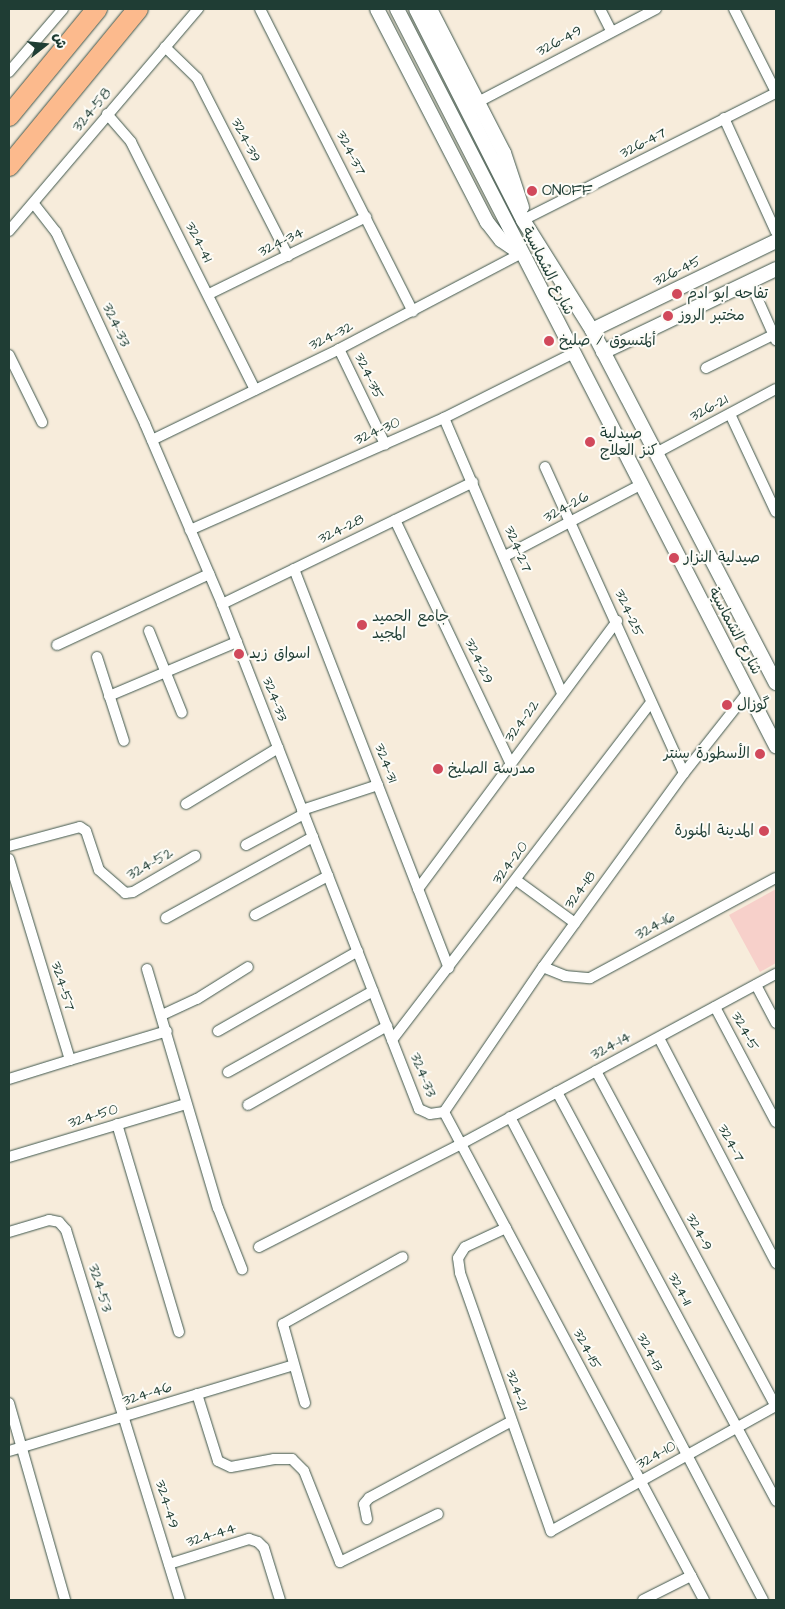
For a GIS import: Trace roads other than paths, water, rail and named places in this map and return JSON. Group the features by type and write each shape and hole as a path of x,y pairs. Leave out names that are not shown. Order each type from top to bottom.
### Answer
{"highway":[{"path":"9,116 97,9"},
{"path":"9,166 138,9"}],"street":[{"path":"9,72 63,9"},
{"name":"324-58","path":"9,230 34,204 107,114 198,9"},
{"name":"324-37","path":"260,9 413,312"},
{"path":"377,9 486,222 502,240 520,254"},
{"name":"شارع الشماسية","path":"397,9 520,254 776,746"},
{"path":"600,9 611,31"},
{"name":"326-49","path":"478,102 656,9"},
{"path":"734,9 776,92"},
{"path":"422,11 478,102 511,169 524,220"},
{"name":"شارع الشماسية","path":"422,11 524,220 592,330 656,453 772,664 776,683"},
{"name":"324-39","path":"165,47 197,78 288,256"},
{"name":"326-47","path":"524,220 776,92"},
{"name":"324-41","path":"107,114 131,142 209,294 255,390"},
{"path":"724,118 776,232"},
{"name":"324-33","path":"34,204 56,232 152,440 222,604 419,1109 430,1114 444,1112"},
{"name":"324-34","path":"209,294 366,217"},
{"name":"326-45","path":"592,330 776,241"},
{"name":"324-32","path":"152,440 413,312 520,254"},
{"path":"603,352 776,270"},
{"path":"706,368 775,338 750,282"},
{"name":"324-35","path":"339,349 385,444"},
{"name":"324-30","path":"190,530 444,418 572,354"},
{"path":"9,355 42,422"},
{"name":"326-21","path":"656,453 776,389"},
{"path":"730,414 776,512"},
{"name":"324-27","path":"444,418 505,556 562,693"},
{"name":"324-25","path":"545,467 617,621 651,703 684,773"},
{"name":"324-28","path":"222,604 473,482"},
{"name":"324-26","path":"505,556 640,485"},
{"name":"324-29","path":"395,520 510,762"},
{"name":"324-31","path":"294,568 449,968"},
{"path":"57,645 209,574"},
{"name":"324-22","path":"418,889 510,762 617,621"},
{"path":"149,631 182,713"},
{"path":"109,696 237,642"},
{"path":"96,657 124,742"},
{"name":"324-18","path":"444,1112 543,967 684,773 748,692"},
{"name":"324-20","path":"392,1040 651,703"},
{"path":"186,804 278,748"},
{"path":"246,845 303,812 378,785"},
{"name":"324-52","path":"9,846 80,827 86,831 99,870 125,893 133,892 196,856"},
{"path":"166,918 313,837"},
{"name":"324-57","path":"9,859 70,1060"},
{"path":"254,916 328,876"},
{"name":"324-16","path":"543,967 565,976 590,978 776,878"},
{"path":"516,880 575,923"},
{"path":"218,1031 358,951"},
{"path":"162,1015 197,998 248,967"},
{"path":"147,969 167,1031 186,1104 218,1208 242,1269"},
{"name":"324-14","path":"259,1247 461,1144 776,974"},
{"path":"756,985 776,1022"},
{"path":"228,1072 373,991"},
{"name":"324-5","path":"715,1007 776,1122"},
{"path":"248,1105 387,1026"},
{"path":"9,1079 167,1031"},
{"name":"324-7","path":"659,1038 776,1263"},
{"name":"324-9","path":"596,1071 776,1406"},
{"name":"324-11","path":"557,1092 776,1501"},
{"name":"324-50","path":"9,1157 186,1104"},
{"name":"324-15","path":"444,1112 704,1600"},
{"name":"324-13","path":"510,1118 763,1600"},
{"path":"117,1124 179,1332"},
{"name":"324-53","path":"9,1232 49,1220 59,1222 66,1230 125,1416"},
{"name":"324-21","path":"506,1228 465,1247 458,1258 460,1273 551,1531"},
{"path":"305,1403 283,1324 403,1257"},
{"name":"324-46","path":"9,1451 293,1365"},
{"path":"197,1394 218,1461 231,1467 274,1459 292,1460 304,1471 340,1562 438,1514"},
{"path":"9,1402 65,1600"},
{"name":"324-10","path":"551,1531 776,1406"},
{"name":"324-49","path":"125,1416 180,1600"},
{"path":"367,1519 364,1504 369,1498 512,1421"},
{"name":"324-44","path":"169,1564 249,1539 258,1542 264,1548 280,1600"},
{"path":"643,1600 691,1576"}],"place":[{"name":"ONOFF","path":"532,191"},
{"name":"تفاحه ابو ادم","path":"677,294"},
{"name":"مختبر الروز","path":"668,316"},
{"name":"ألمتسوق / صليخ","path":"549,341"},
{"name":"صيدلية كنز العلاج","path":"590,442"},
{"name":"صيدلية النزار","path":"674,558"},
{"name":"جامع الحميد المجيد","path":"362,625"},
{"name":"اسواق زيد","path":"239,654"},
{"name":"گوزال","path":"727,705"},
{"name":"الأسطورة سنتر","path":"760,754"},
{"name":"مدرسة الصليخ","path":"438,769"},
{"name":"المدينة المنورة","path":"764,831"}]}
